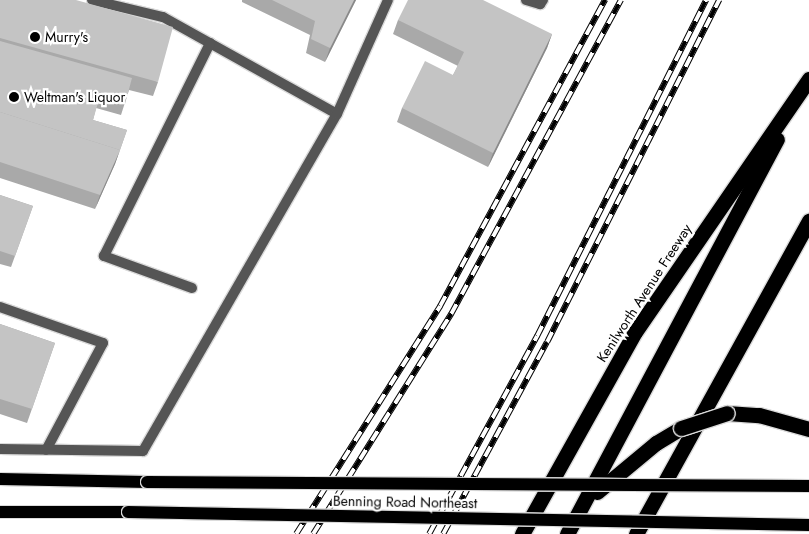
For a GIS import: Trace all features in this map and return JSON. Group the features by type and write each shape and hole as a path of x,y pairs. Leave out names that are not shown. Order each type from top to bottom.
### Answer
{"highway":[{"path":"571,531 809,80"},
{"name":"Kenilworth Avenue Freeway","path":"522,534 635,332 809,80"},
{"path":"636,534 809,221"},
{"path":"585,503 656,443 681,428 727,413 759,415 809,429"}],"main road":[{"name":"Benning Road Northeast","path":"0,479 148,482 809,486"},
{"name":"Benning Road Northeast","path":"0,512 128,512 809,525"}],"lane":[{"path":"92,0 163,17 337,114"},
{"path":"0,449 143,451 337,114 388,0"},
{"path":"526,0 540,4 543,0"},
{"path":"192,288 104,256 210,43"},
{"path":"0,307 103,343 46,450"}],"building":[{"path":"0,0 76,0 173,27 158,82 0,38"},
{"path":"272,0 354,0 330,48 311,39 315,21"},
{"path":"408,0 483,0 552,34 493,153 402,108 425,61 453,75 464,52 398,20"},
{"path":"0,41 132,78 125,104 100,96 93,120 127,130 120,150 0,112"},
{"path":"0,112 120,150 100,195 0,162"},
{"path":"0,195 33,206 15,256 0,251"},
{"path":"0,324 55,343 32,409 0,399"}],"railway":[{"path":"296,534 440,306 605,0"},
{"path":"313,534 451,314 621,0"},
{"path":"429,534 537,336 706,0"},
{"path":"443,534 547,342 719,0"}],"place":[{"name":"Murry's","path":"35,37"},
{"name":"Weltman's Liquor","path":"14,97"}]}
